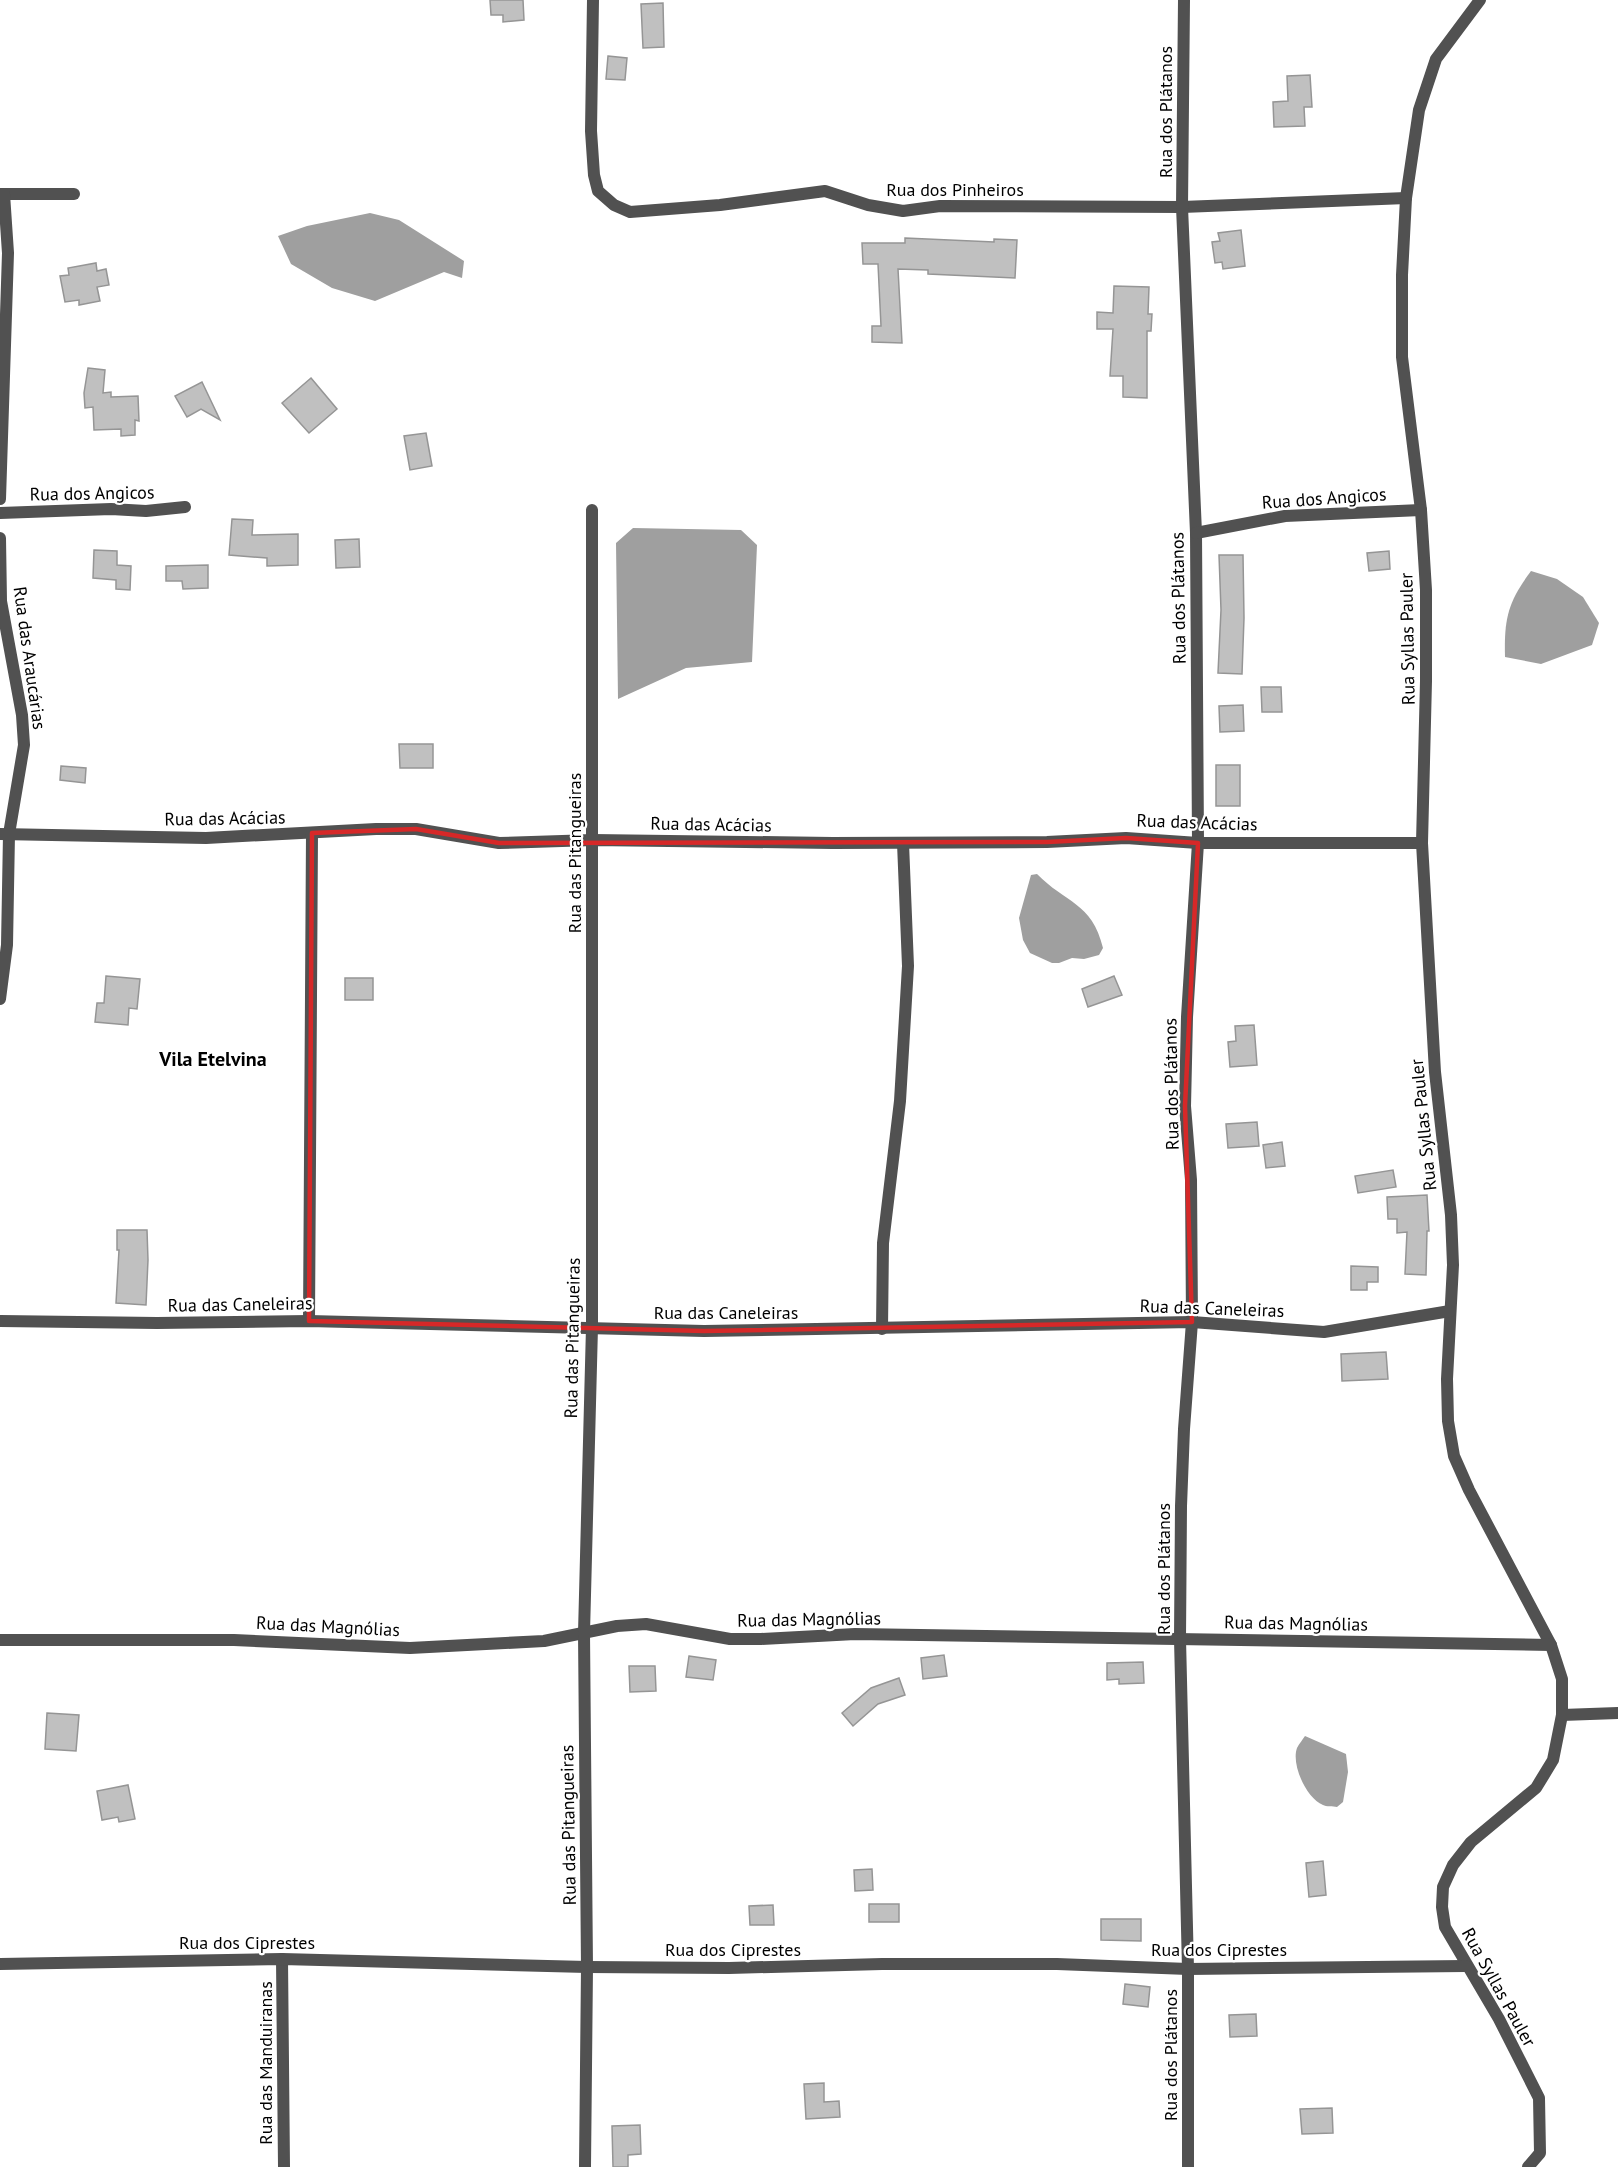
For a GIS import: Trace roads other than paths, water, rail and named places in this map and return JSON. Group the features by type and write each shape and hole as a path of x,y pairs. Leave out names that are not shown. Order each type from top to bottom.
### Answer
{"street":[{"name":"Rua dos Pinheiros","path":"593,0 591,131 594,175 598,191 614,205 630,212 720,206 825,191 868,205 903,210 940,206 1182,207 1406,198"},
{"name":"Rua dos Plátanos","path":"1184,0 1182,207 1196,533 1198,843 1187,1017 1185,1106 1191,1180 1192,1322 1181,1506 1180,1639 1188,1969 1188,2167"},
{"name":"Rua Syllas Pauler","path":"1479,0 1436,59 1419,110 1406,198 1402,275 1402,357 1421,510 1426,590 1422,843 1435,1072 1453,1265 1447,1378 1448,1421 1454,1456 1468,1490 1551,1645 1562,1680 1562,1715 1553,1760 1536,1788 1471,1842 1453,1865 1443,1887 1442,1906 1445,1927 1499,2019 1539,2098 1540,2153 1528,2167"},
{"path":"0,499 8,253 2,194 74,194"},
{"name":"Rua dos Angicos","path":"0,513 111,509 146,511 185,507"},
{"name":"Rua das Pitangueiras","path":"585,2167 587,1967 584,1633 592,1327 592,510"},
{"name":"Rua dos Angicos","path":"1196,533 1285,516 1421,510"},
{"name":"Rua das Araucárias","path":"0,538 1,601 22,715 24,745 4,834 7,945 0,999"},
{"name":"Rua das Acácias","path":"4,834 206,838 417,829 499,843 593,840 1047,842 1126,838 1198,843 1422,843"},
{"path":"309,1320 312,833"},
{"path":"882,1329 883,1243 900,1101 908,966 903,843"},
{"name":"Rua das Caneleiras","path":"0,1321 157,1323 309,1320 705,1331 1192,1322 1324,1332 1450,1311"},
{"name":"Rua das Magnólias","path":"0,1640 234,1640 410,1648 544,1641 617,1626 646,1624 730,1639 855,1634 1551,1645"},
{"path":"1562,1715 1618,1713"},
{"name":"Rua dos Ciprestes","path":"0,1964 282,1959 587,1967 729,1968 882,1964 1057,1964 1188,1969 1466,1966"},
{"name":"Rua das Manduiranas","path":"282,1959 284,2167"}],"district":[{"name":"Vila Etelvina","path":"213,1059"}]}
